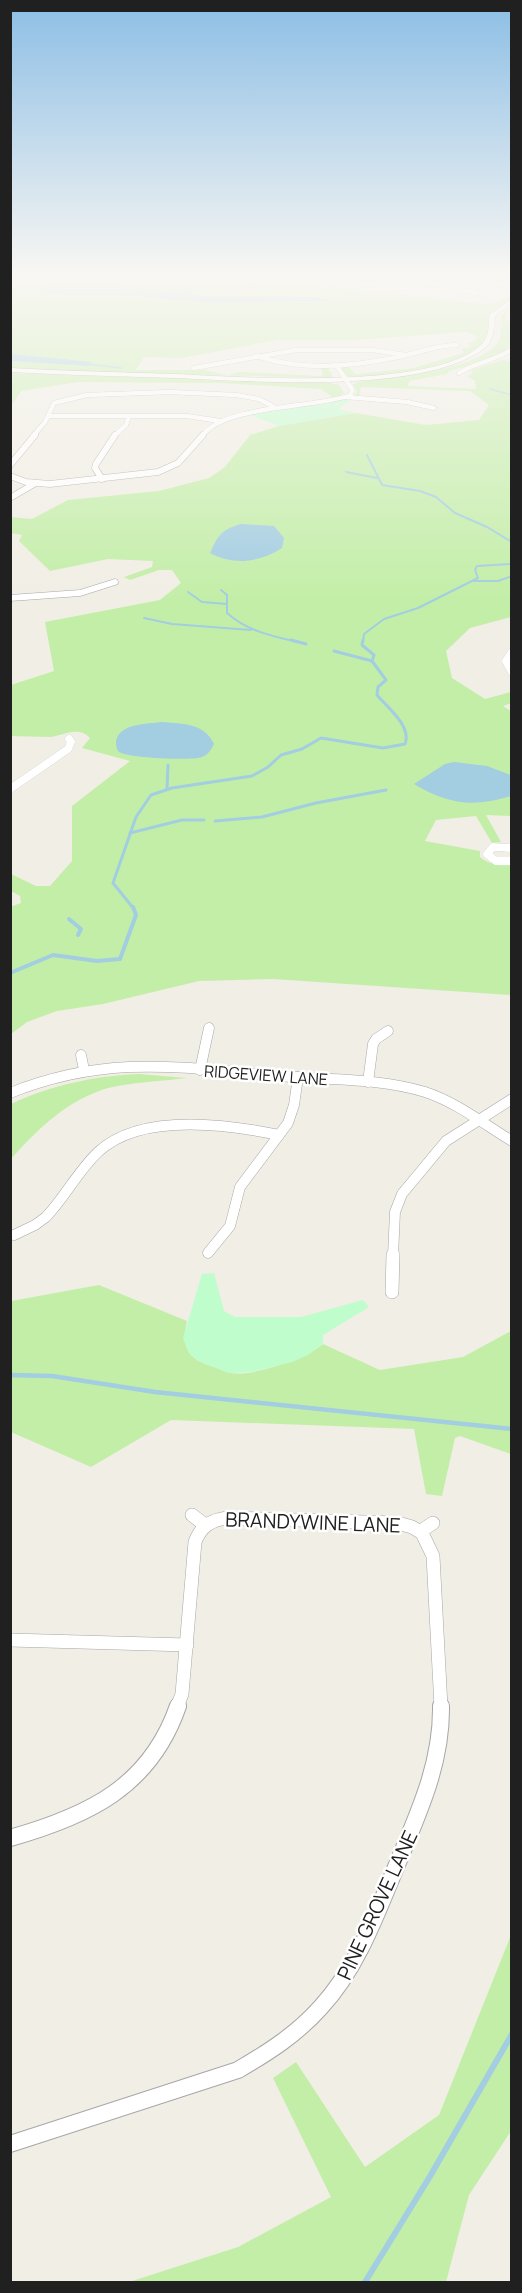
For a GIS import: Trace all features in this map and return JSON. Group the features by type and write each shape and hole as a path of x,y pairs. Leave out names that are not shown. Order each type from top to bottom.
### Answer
{"street":[{"path":"10,476 34,484 56,484 148,474 170,468 180,462 209,427 220,422 276,408 332,402 346,397 353,391 345,384"},
{"path":"10,465 49,416 57,400 91,393 232,394 254,397 276,408"},
{"path":"346,397 402,402 434,408"},
{"path":"49,416 192,416 220,422"},
{"path":"102,479 95,468 96,465 116,434 126,425 129,416"},
{"path":"10,498 34,484"},
{"path":"10,598 45,598 104,587 115,582"},
{"path":"512,652 507,661 512,672"},
{"path":"10,789 68,749 71,742 69,739"},
{"path":"512,848 493,847 487,854 496,861 512,861"},
{"path":"200,1070 209,1028"},
{"path":"368,1082 373,1044 376,1039 388,1031"},
{"path":"81,1055 84,1071"},
{"name":"RIDGEVIEW LANE","path":"10,1093 84,1071 137,1067 368,1082 427,1093 452,1104 512,1141"},
{"path":"208,1252 230,1226 240,1187 292,1114 298,1077"},
{"path":"392,1292 393,1231 398,1203 441,1146 512,1099"},
{"path":"14,1235 45,1218 97,1153 128,1133 143,1128 176,1125 243,1128 279,1135"},
{"path":"10,1838 45,1829 80,1816 109,1799 138,1774 164,1741 175,1718 182,1694 195,1542 199,1530 205,1525 192,1515"},
{"name":"BRANDYWINE LANE","path":"205,1525 215,1519 227,1518 398,1523 427,1527"},
{"name":"PINE GROVE LANE","path":"10,2144 224,2077 245,2067 269,2054 294,2036 344,1980 362,1948 427,1793 438,1750 441,1701 433,1556 428,1541 427,1527"},
{"path":"10,1640 187,1645"}],"green space":[{"path":"11,384 65,384 21,391 11,406"},
{"path":"237,384 335,384 339,385 344,393 335,399 321,389"},
{"path":"408,384 408,386 476,389 475,384 511,384 511,617 470,628 446,651 452,678 485,699 511,692 511,703 503,706 511,711 511,816 486,815 501,842 492,843 476,816 436,820 425,841 480,851 480,857 488,862 511,865 511,995 273,979 199,981 103,1004 57,1011 27,1022 11,1034 10,907 21,903 20,896 11,891 11,874 36,886 50,886 72,861 72,806 130,761 82,748 90,738 80,732 49,737 11,736 11,685 54,671 45,622 160,600 181,583 172,570 159,570 130,580 124,577 152,567 153,561 108,559 50,571 19,541 22,535 11,533 11,517 32,519 68,500 159,491 209,478 225,467 250,435 279,426 355,413 426,425 479,420 489,405 470,391 361,387 359,397 355,395 357,391 353,385"},
{"path":"353,399 338,409 355,413 279,426 250,415 276,409"},
{"path":"139,1074 187,1078 118,1086 99,1091 61,1111 11,1159 11,1104 73,1083"},
{"path":"214,1273 224,1311 235,1317 301,1317 363,1300 369,1307 323,1335 323,1344 308,1355 292,1362 252,1372 229,1373 198,1361 189,1353 183,1338 202,1274"},
{"path":"99,1285 187,1321 185,1343 194,1358 231,1373 252,1372 278,1365 304,1355 323,1344 380,1370 463,1357 511,1331 511,1454 460,1436 455,1438 442,1496 426,1494 414,1429 171,1420 91,1467 11,1432 11,1301"},
{"path":"511,1935 511,2131 469,2195 446,2282 129,2282 238,2247 331,2197 273,2078 296,2062 365,2167 439,2115"}],"water":[{"path":"241,524 274,526 284,538 282,548 265,557 247,561 228,560 210,553 221,534"},
{"path":"162,722 199,728 210,737 214,744 206,755 196,758 147,757 119,752 116,747 118,736 127,728"},
{"path":"454,762 487,766 511,775 511,796 484,802 461,802 438,796 414,784 445,764"}],"waterway":[{"path":"490,389 512,395"},
{"path":"367,455 382,485 420,491 436,497 455,513 487,527 512,542"},
{"path":"346,472 377,478"},
{"path":"363,642 364,634 384,619 418,608 478,578 475,570 477,566 512,564"},
{"path":"474,581 498,581 512,576"},
{"path":"221,590 227,595 227,604"},
{"path":"188,592 202,602 227,604"},
{"path":"227,604 227,613 243,624 260,632 297,642"},
{"path":"144,618 172,624 251,630"},
{"path":"291,640 306,644"},
{"path":"363,640 362,645 374,655 372,661"},
{"path":"334,651 372,661"},
{"path":"130,833 136,817 151,795 172,788 252,776 268,767 281,755 302,749 321,738 383,748 405,744 405,730 402,724 377,695 378,687 386,680 372,661"},
{"path":"167,789 168,765"},
{"path":"215,821 262,817 316,803 386,790"},
{"path":"130,833 182,820 204,820"},
{"path":"130,833 113,883 134,908"},
{"path":"10,973 53,955 97,961 120,959 136,915 134,908"},
{"path":"69,919 81,929 78,935"},
{"path":"10,1375 52,1376 155,1392 512,1429"},
{"path":"365,2282 429,2178 512,2034"}]}
